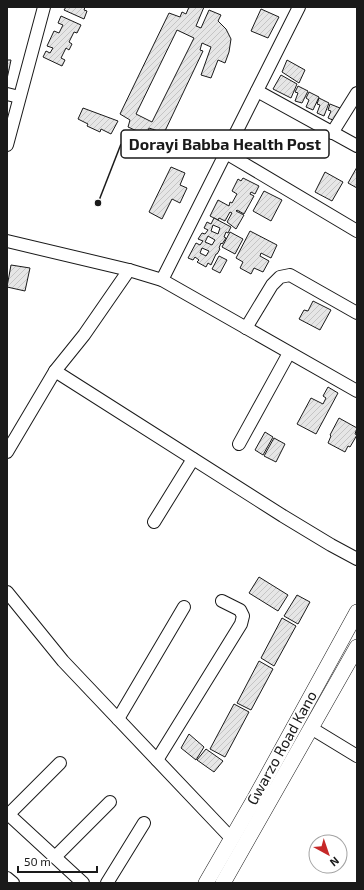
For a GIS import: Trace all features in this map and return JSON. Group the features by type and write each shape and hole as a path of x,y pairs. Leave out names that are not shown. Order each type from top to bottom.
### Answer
{"main road":[{"name":"Gwarzo Road Kano","path":"206,883 255,798 357,612"},
{"path":"223,883 357,647"}],"street":[{"path":"7,145 44,7"},
{"path":"162,280 299,7"},
{"path":"257,91 357,146"},
{"path":"7,94 19,97"},
{"path":"332,133 357,94"},
{"path":"226,153 357,231"},
{"path":"7,241 129,270 162,280 357,391"},
{"path":"7,451 55,371 84,335 129,270"},
{"path":"246,328 272,285 280,277 290,275 357,313"},
{"path":"239,444 289,352"},
{"path":"55,371 283,516 357,559"},
{"path":"154,522 193,459"},
{"path":"8,595 63,661 231,838"},
{"path":"157,760 241,624 243,616 240,610 222,601"},
{"path":"118,719 184,607"},
{"path":"311,728 357,756"},
{"path":"60,763 8,814 83,883"},
{"path":"55,857 110,802"},
{"path":"107,883 144,823"},
{"path":"7,878 13,883"}],"building":[{"path":"66,7 85,7 84,10 87,11 84,19 64,10"},
{"path":"189,7 204,7 196,26 201,28 209,10 221,15 218,21 226,29 231,39 229,52 225,63 218,60 211,78 201,75 211,47 202,43 200,50 203,51 164,133 149,128 146,135 128,127 130,120 120,114 169,13 180,17 182,12 186,14","holes":["177,30 194,38 152,122 136,114"]},
{"path":"261,9 279,17 268,38 251,31"},
{"path":"61,16 81,25 77,33 74,32 69,42 72,44 69,50 66,48 61,58 65,60 62,66 43,57 46,51 50,53 53,48 47,46 54,31 59,33 63,25 58,23"},
{"path":"7,60 11,60 7,79"},
{"path":"287,60 305,70 299,83 282,72"},
{"path":"281,75 297,84 291,98 273,89"},
{"path":"298,86 308,91 302,103 295,101 298,93 295,92"},
{"path":"309,92 319,97 313,110 306,107 309,100 306,98"},
{"path":"319,98 329,103 324,116 317,113 320,105 317,104"},
{"path":"330,104 340,108 335,121 328,118 331,111 328,110"},
{"path":"83,108 118,121 111,134 101,129 100,132 87,126 88,124 78,119"},
{"path":"171,167 185,173 180,185 187,188 180,203 172,199 162,219 149,212"},
{"path":"357,167 357,188 348,183"},
{"path":"325,172 343,182 332,201 315,192"},
{"path":"243,178 259,186 255,194 251,192 250,194 254,196 244,214 237,210 236,211 244,215 236,229 227,222 232,213 230,212 225,221 219,218 218,220 210,216 218,200 229,206 230,202 232,203 237,194 232,191 238,179 241,181"},
{"path":"264,191 282,200 271,221 253,211"},
{"path":"214,218 231,227 228,233 226,232 224,237 226,238 222,244 221,243 220,249 211,265 208,263 206,267 197,262 199,260 195,257 193,260 188,258 196,243 200,245 203,241 198,239 202,233 205,234 208,230 204,228 207,222 211,224","holes":["213,225 220,228 218,234 211,231","208,236 215,240 212,245 205,242","202,248 209,251 206,256 200,253"]},
{"path":"250,231 277,245 271,258 261,253 260,256 269,261 263,272 254,268 251,274 240,268 243,262 236,258"},
{"path":"230,232 243,239 235,254 222,247"},
{"path":"219,256 227,260 220,273 212,269"},
{"path":"11,265 30,268 25,291 7,287"},
{"path":"313,301 331,310 320,330 299,319 304,310 308,311"},
{"path":"328,387 338,393 316,434 297,424 311,398 323,404 326,398 323,396"},
{"path":"339,418 357,428 355,434 357,435 350,447 348,446 345,452 328,443 331,436 330,435"},
{"path":"265,432 273,437 263,455 255,450"},
{"path":"274,438 285,444 276,462 264,456"},
{"path":"259,577 288,595 278,611 249,593"},
{"path":"297,595 310,602 298,624 284,616"},
{"path":"282,618 296,626 274,666 261,658"},
{"path":"259,661 273,669 251,710 237,703"},
{"path":"234,704 249,712 225,757 210,749"},
{"path":"189,734 204,747 196,760 181,748"},
{"path":"206,749 223,761 214,772 197,760"}],"place":[{"name":"Dorayi Babba Health Post","path":"98,203"}]}
